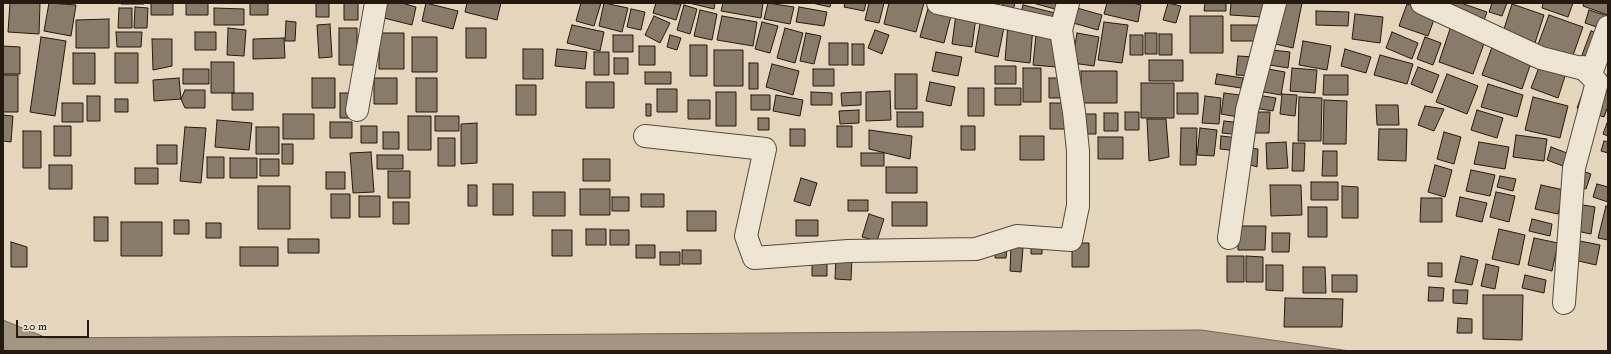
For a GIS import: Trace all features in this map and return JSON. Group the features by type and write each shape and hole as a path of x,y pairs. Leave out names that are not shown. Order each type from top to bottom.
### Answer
{"street":[{"path":"357,110 376,3"},
{"path":"938,3 1061,30"},
{"path":"645,136 765,148 746,236 754,258 848,251 976,249 1017,236 1071,240 1078,206 1078,151 1074,112 1061,30 1068,3"},
{"path":"1229,238 1247,110 1275,3"},
{"path":"1422,3 1541,58 1594,71"},
{"path":"1564,303 1574,168 1597,82 1594,71 1608,28"}],"shaded area":[{"path":"3,320 47,338 1201,330 1350,351 3,351"}],"building":[{"path":"10,3 40,3 39,34 8,32"},
{"path":"49,3 76,5 71,36 44,31"},
{"path":"144,3 144,4 121,4"},
{"path":"151,3 173,3 173,15 151,15"},
{"path":"186,3 208,3 208,15 186,15"},
{"path":"250,3 268,3 268,15 250,15"},
{"path":"316,3 329,3 329,17 316,17"},
{"path":"344,3 358,3 358,20 344,20"},
{"path":"383,3 402,3 416,7 412,25 380,17"},
{"path":"426,3 458,11 453,29 422,21"},
{"path":"467,3 501,3 497,20 465,12"},
{"path":"581,3 601,3 594,26 576,21"},
{"path":"604,3 628,8 622,32 599,26"},
{"path":"656,3 681,4 676,20 653,13"},
{"path":"689,3 715,3 714,9"},
{"path":"723,3 763,3 761,18 721,11"},
{"path":"768,3 794,7 790,24 764,19"},
{"path":"812,3 831,3 830,7"},
{"path":"845,3 866,3 864,11 844,7"},
{"path":"869,3 884,3 879,23 865,20"},
{"path":"889,3 924,3 916,32 884,24"},
{"path":"1003,3 1015,3 1011,17 1000,14"},
{"path":"1033,3 1064,3 1062,11"},
{"path":"1107,3 1133,3 1141,5 1138,22 1104,14"},
{"path":"1168,3 1181,6 1176,23 1163,20"},
{"path":"1205,3 1226,3 1226,11 1204,11"},
{"path":"1231,3 1263,3 1262,17 1230,15"},
{"path":"1279,3 1302,3 1293,48 1271,43"},
{"path":"1450,3 1461,3 1487,12 1483,23 1447,10"},
{"path":"1492,3 1507,3 1502,16 1489,12"},
{"path":"1543,3 1573,3 1568,17 1542,8"},
{"path":"1584,3 1608,3 1608,15 1583,6"},
{"path":"1407,4 1436,14 1428,36 1399,26"},
{"path":"1512,4 1544,15 1535,43 1503,32"},
{"path":"684,5 697,9 690,34 677,30"},
{"path":"929,5 952,12 944,43 920,37"},
{"path":"1023,5 1059,14 1056,23 1021,14"},
{"path":"1070,6 1102,15 1098,30 1066,21"},
{"path":"135,7 148,8 147,28 134,28"},
{"path":"799,7 827,12 824,26 796,22"},
{"path":"119,8 132,8 132,28 118,28"},
{"path":"214,8 244,9 244,25 214,25"},
{"path":"631,9 645,12 641,30 627,27"},
{"path":"700,10 717,14 712,40 694,36"},
{"path":"1589,10 1608,16 1608,31 1585,23"},
{"path":"1316,11 1349,12 1348,26 1316,25"},
{"path":"956,14 976,17 972,47 952,44"},
{"path":"1355,14 1383,17 1380,43 1352,39"},
{"path":"1549,15 1583,27 1571,61 1536,50"},
{"path":"654,16 670,23 660,43 645,35"},
{"path":"722,16 757,22 753,46 717,40"},
{"path":"1190,16 1223,16 1223,53 1190,53"},
{"path":"981,18 1005,22 998,57 975,52"},
{"path":"109,19 109,48 76,48 76,20"},
{"path":"286,21 296,22 295,41 285,41"},
{"path":"762,22 778,26 770,53 755,49"},
{"path":"1104,22 1128,25 1122,63 1098,60"},
{"path":"330,24 332,57 319,58 317,25"},
{"path":"572,25 604,32 600,51 567,43"},
{"path":"1008,25 1033,27 1030,63 1005,60"},
{"path":"1231,25 1257,25 1258,41 1231,41"},
{"path":"1451,26 1486,38 1473,74 1439,62"},
{"path":"228,28 246,30 244,56 227,55"},
{"path":"339,28 357,28 357,65 339,65"},
{"path":"466,28 486,28 486,58 466,58"},
{"path":"785,28 803,33 795,63 777,58"},
{"path":"875,30 889,35 882,54 868,48"},
{"path":"1591,31 1608,37 1608,64 1582,55"},
{"path":"116,32 142,32 141,47 117,47"},
{"path":"195,32 216,32 216,50 195,50"},
{"path":"1392,32 1418,43 1412,59 1386,48"},
{"path":"379,33 404,33 404,69 379,69"},
{"path":"806,33 821,36 814,64 800,61"},
{"path":"1077,33 1099,37 1094,66 1072,63"},
{"path":"1145,33 1157,33 1157,54 1145,54"},
{"path":"1159,34 1172,34 1172,55 1159,55"},
{"path":"613,35 633,35 633,52 613,52"},
{"path":"670,35 681,38 677,50 667,47"},
{"path":"1036,35 1070,39 1068,68 1033,65"},
{"path":"1130,35 1143,35 1143,55 1130,55"},
{"path":"41,37 66,41 55,116 30,112"},
{"path":"412,37 437,37 437,72 412,72"},
{"path":"1425,37 1441,43 1433,65 1417,59"},
{"path":"284,38 285,58 253,59 253,39"},
{"path":"152,39 172,39 172,66 153,70"},
{"path":"1303,41 1331,46 1327,70 1299,65"},
{"path":"829,43 848,43 848,65 829,65"},
{"path":"852,44 864,44 864,65 852,65"},
{"path":"690,45 707,45 707,76 690,76"},
{"path":"3,46 20,47 20,74 3,74"},
{"path":"639,46 655,46 655,65 639,65"},
{"path":"1492,47 1532,60 1522,89 1482,75"},
{"path":"523,49 543,49 543,79 523,79"},
{"path":"557,49 587,52 585,69 555,66"},
{"path":"1345,49 1371,57 1366,73 1341,66"},
{"path":"714,50 743,50 743,86 714,86"},
{"path":"1272,50 1290,52 1288,68 1270,65"},
{"path":"594,52 609,52 609,75 594,75"},
{"path":"936,52 962,57 958,76 932,71"},
{"path":"73,53 95,53 95,84 73,84"},
{"path":"115,53 138,53 138,83 115,83"},
{"path":"1380,55 1413,64 1407,84 1374,75"},
{"path":"1238,56 1255,57 1254,76 1236,75"},
{"path":"614,58 628,58 628,74 614,74"},
{"path":"1149,60 1183,60 1183,81 1149,81"},
{"path":"211,62 234,62 234,93 211,93"},
{"path":"749,63 758,63 758,89 749,89"},
{"path":"772,64 799,71 793,95 766,87"},
{"path":"1540,65 1566,73 1558,98 1531,88"},
{"path":"995,66 1016,66 1016,84 995,84"},
{"path":"1418,67 1439,75 1432,93 1411,84"},
{"path":"1023,68 1041,68 1041,102 1023,102"},
{"path":"1262,68 1285,72 1281,95 1258,91"},
{"path":"1292,68 1317,70 1315,93 1290,91"},
{"path":"183,69 209,69 209,84 183,84"},
{"path":"813,69 834,69 834,86 813,86"},
{"path":"1081,71 1117,71 1117,103 1081,103"},
{"path":"645,72 671,72 671,84 645,84"},
{"path":"895,74 917,74 917,109 895,109"},
{"path":"1217,74 1243,78 1241,88 1215,84"},
{"path":"1447,74 1478,86 1467,114 1436,102"},
{"path":"3,75 18,75 18,112 3,112"},
{"path":"1324,75 1348,75 1348,95 1323,95"},
{"path":"179,78 181,99 154,101 153,80"},
{"path":"312,78 335,78 335,108 312,108"},
{"path":"374,78 397,78 397,104 374,104"},
{"path":"416,78 437,78 437,112 416,112"},
{"path":"1049,78 1067,78 1067,98 1049,98"},
{"path":"1588,78 1608,85 1608,106 1604,117 1577,108"},
{"path":"586,82 614,82 614,108 586,108"},
{"path":"930,82 955,87 951,106 926,101"},
{"path":"1141,83 1174,83 1174,118 1141,118"},
{"path":"1488,84 1523,95 1517,117 1481,107"},
{"path":"516,85 536,85 536,115 516,115"},
{"path":"968,88 984,88 984,116 968,116"},
{"path":"995,88 1021,88 1021,105 995,105"},
{"path":"657,89 677,89 677,112 657,112"},
{"path":"185,90 205,90 205,108 185,108 181,99"},
{"path":"890,91 891,120 866,121 866,92"},
{"path":"716,92 736,92 736,126 716,126"},
{"path":"811,92 832,93 832,105 811,105"},
{"path":"861,92 861,105 842,106 841,93"},
{"path":"232,93 253,93 253,110 232,110"},
{"path":"340,93 353,93 353,118 340,118"},
{"path":"1177,93 1198,93 1198,114 1177,114"},
{"path":"1224,93 1248,96 1244,118 1221,114"},
{"path":"1282,94 1297,95 1295,116 1280,114"},
{"path":"751,95 770,95 770,110 751,110"},
{"path":"776,95 803,100 800,116 773,111"},
{"path":"1257,95 1276,98 1273,111 1254,108"},
{"path":"87,96 100,96 100,121 87,121"},
{"path":"1205,96 1221,98 1219,124 1202,123"},
{"path":"1299,97 1322,98 1321,141 1298,141"},
{"path":"1533,97 1568,106 1560,138 1525,130"},
{"path":"115,99 128,99 128,112 115,112"},
{"path":"688,100 710,100 710,119 688,119"},
{"path":"1324,100 1347,101 1346,144 1323,144"},
{"path":"62,103 83,103 83,122 62,122"},
{"path":"1050,103 1069,103 1069,129 1050,129"},
{"path":"646,104 651,104 651,116 646,116"},
{"path":"1376,105 1398,105 1399,125 1377,125"},
{"path":"1425,106 1444,109 1434,131 1418,125"},
{"path":"859,110 859,123 840,124 839,111"},
{"path":"1477,110 1503,118 1497,138 1471,130"},
{"path":"897,112 923,112 923,127 897,127"},
{"path":"1125,112 1139,112 1139,130 1125,130"},
{"path":"1250,112 1270,112 1269,133 1249,133"},
{"path":"1104,113 1118,113 1118,131 1104,131"},
{"path":"283,114 314,114 314,139 283,139"},
{"path":"1078,114 1096,114 1096,134 1078,134"},
{"path":"3,115 13,116 11,142 3,141"},
{"path":"408,116 431,116 431,150 408,150"},
{"path":"435,116 459,116 459,131 435,131"},
{"path":"758,118 769,118 769,130 758,130"},
{"path":"1147,119 1166,119 1169,157 1149,161"},
{"path":"217,120 252,123 249,150 215,147"},
{"path":"1224,121 1242,123 1240,135 1222,133"},
{"path":"330,122 352,122 352,138 330,138"},
{"path":"477,123 477,163 461,164 461,124"},
{"path":"1608,123 1608,136 1603,134"},
{"path":"54,126 71,126 71,156 54,156"},
{"path":"361,126 377,126 377,143 361,143"},
{"path":"837,126 852,126 852,147 837,147"},
{"path":"961,126 975,126 975,150 961,150"},
{"path":"185,127 206,128 201,183 180,181"},
{"path":"256,127 279,127 279,154 256,154"},
{"path":"1181,128 1197,128 1196,165 1180,165"},
{"path":"1200,128 1217,130 1214,156 1197,155"},
{"path":"790,129 805,129 805,146 790,146"},
{"path":"1379,129 1407,129 1406,161 1378,160"},
{"path":"869,130 912,136 910,159 869,149"},
{"path":"23,131 41,131 41,168 23,168"},
{"path":"383,132 399,132 399,149 383,149"},
{"path":"1444,132 1461,137 1454,164 1437,159"},
{"path":"1516,135 1547,139 1544,161 1513,157"},
{"path":"1020,136 1044,136 1044,160 1020,160"},
{"path":"1221,136 1239,138 1238,151 1220,149"},
{"path":"1098,137 1123,137 1123,159 1098,159"},
{"path":"438,138 455,138 455,166 438,166"},
{"path":"1604,141 1608,142 1608,153 1601,151"},
{"path":"1286,142 1288,168 1267,169 1266,143"},
{"path":"1479,142 1509,147 1505,169 1474,164"},
{"path":"1293,143 1305,143 1304,171 1292,171"},
{"path":"282,144 293,144 293,164 282,164"},
{"path":"157,145 177,145 177,164 157,164"},
{"path":"1551,147 1575,156 1571,169 1547,160"},
{"path":"1246,148 1258,149 1257,167 1245,163"},
{"path":"1323,151 1337,151 1337,176 1322,176"},
{"path":"371,152 374,192 353,193 350,153"},
{"path":"861,153 884,153 884,166 861,166"},
{"path":"377,155 403,155 403,169 377,169"},
{"path":"207,157 224,157 224,178 207,178"},
{"path":"230,158 257,158 257,178 230,178"},
{"path":"260,159 279,159 279,176 260,176"},
{"path":"583,159 610,159 610,181 583,181"},
{"path":"49,165 72,165 72,189 49,189"},
{"path":"1435,165 1452,170 1445,197 1428,192"},
{"path":"886,167 917,167 917,193 886,193"},
{"path":"135,168 158,168 158,184 135,184"},
{"path":"1574,168 1591,174 1586,189 1569,183"},
{"path":"1471,170 1495,175 1490,196 1466,191"},
{"path":"388,171 410,171 410,198 388,198"},
{"path":"326,172 345,172 345,189 326,189"},
{"path":"1500,176 1516,179 1513,191 1497,187"},
{"path":"801,178 817,183 810,206 794,201"},
{"path":"1311,182 1338,182 1338,200 1311,200"},
{"path":"493,184 513,184 513,215 493,215"},
{"path":"1597,184 1608,187 1608,202 1593,197"},
{"path":"468,185 477,185 477,206 468,206"},
{"path":"1270,185 1301,185 1302,215 1271,216"},
{"path":"1541,185 1564,190 1558,214 1535,209"},
{"path":"258,186 290,186 290,229 258,229"},
{"path":"1342,186 1358,187 1358,218 1342,218"},
{"path":"580,189 610,189 610,215 580,215"},
{"path":"533,192 565,192 565,216 533,216"},
{"path":"1496,192 1515,196 1509,222 1490,217"},
{"path":"331,194 350,194 350,218 331,218"},
{"path":"641,194 664,194 664,207 641,207"},
{"path":"359,196 380,196 380,217 359,217"},
{"path":"612,197 629,197 629,211 612,211"},
{"path":"1460,197 1487,203 1482,222 1456,216"},
{"path":"1421,198 1442,198 1442,222 1420,222"},
{"path":"848,200 868,200 868,211 848,211"},
{"path":"393,202 409,202 409,224 393,224"},
{"path":"892,202 927,202 927,226 892,226"},
{"path":"1577,204 1595,207 1591,234 1572,230"},
{"path":"1606,206 1608,207 1608,240 1598,238"},
{"path":"1308,207 1327,207 1327,237 1308,237"},
{"path":"687,211 716,211 716,231 687,231"},
{"path":"869,214 884,219 877,241 862,237"},
{"path":"94,217 108,217 108,241 94,241"},
{"path":"1532,219 1552,224 1550,236 1529,231"},
{"path":"174,220 189,220 189,234 174,234"},
{"path":"796,220 818,220 818,236 796,236"},
{"path":"121,222 162,222 162,256 121,256"},
{"path":"206,223 221,223 221,238 206,238"},
{"path":"1238,226 1266,226 1265,250 1238,250"},
{"path":"586,229 606,229 606,245 586,245"},
{"path":"1499,229 1525,235 1519,265 1492,259"},
{"path":"552,230 572,230 572,256 552,256"},
{"path":"610,230 629,230 629,245 610,245"},
{"path":"1272,233 1290,233 1289,252 1272,252"},
{"path":"1534,238 1558,243 1552,271 1528,265"},
{"path":"288,239 319,239 319,253 288,253"},
{"path":"1575,240 1600,245 1596,265 1570,259"},
{"path":"11,242 27,247 27,267 11,267"},
{"path":"1031,243 1042,244 1042,254 1031,254"},
{"path":"1072,243 1089,243 1089,267 1072,267"},
{"path":"636,245 655,245 655,258 636,258"},
{"path":"240,247 278,247 278,266 240,266"},
{"path":"1011,247 1023,248 1021,272 1010,271"},
{"path":"996,248 1007,248 1006,258 995,258"},
{"path":"682,250 701,250 701,264 682,264"},
{"path":"660,252 680,252 680,265 660,265"},
{"path":"836,256 852,256 851,280 835,279"},
{"path":"1227,256 1244,256 1244,282 1227,282"},
{"path":"1246,256 1263,257 1263,282 1246,282"},
{"path":"1461,256 1478,260 1472,285 1455,282"},
{"path":"812,261 827,261 827,276 812,276"},
{"path":"1428,263 1442,263 1442,277 1428,276"},
{"path":"1486,264 1499,267 1495,289 1481,286"},
{"path":"1266,265 1283,265 1283,291 1266,290"},
{"path":"1303,267 1325,267 1326,293 1303,293"},
{"path":"1332,275 1357,275 1357,292 1332,292"},
{"path":"1525,275 1546,280 1544,293 1522,288"},
{"path":"1429,287 1444,288 1443,301 1428,301"},
{"path":"1453,290 1468,290 1467,304 1453,303"},
{"path":"1483,295 1523,295 1522,340 1483,339"},
{"path":"1285,298 1343,299 1342,327 1284,327"},
{"path":"1458,318 1472,319 1472,333 1457,333"}]}
